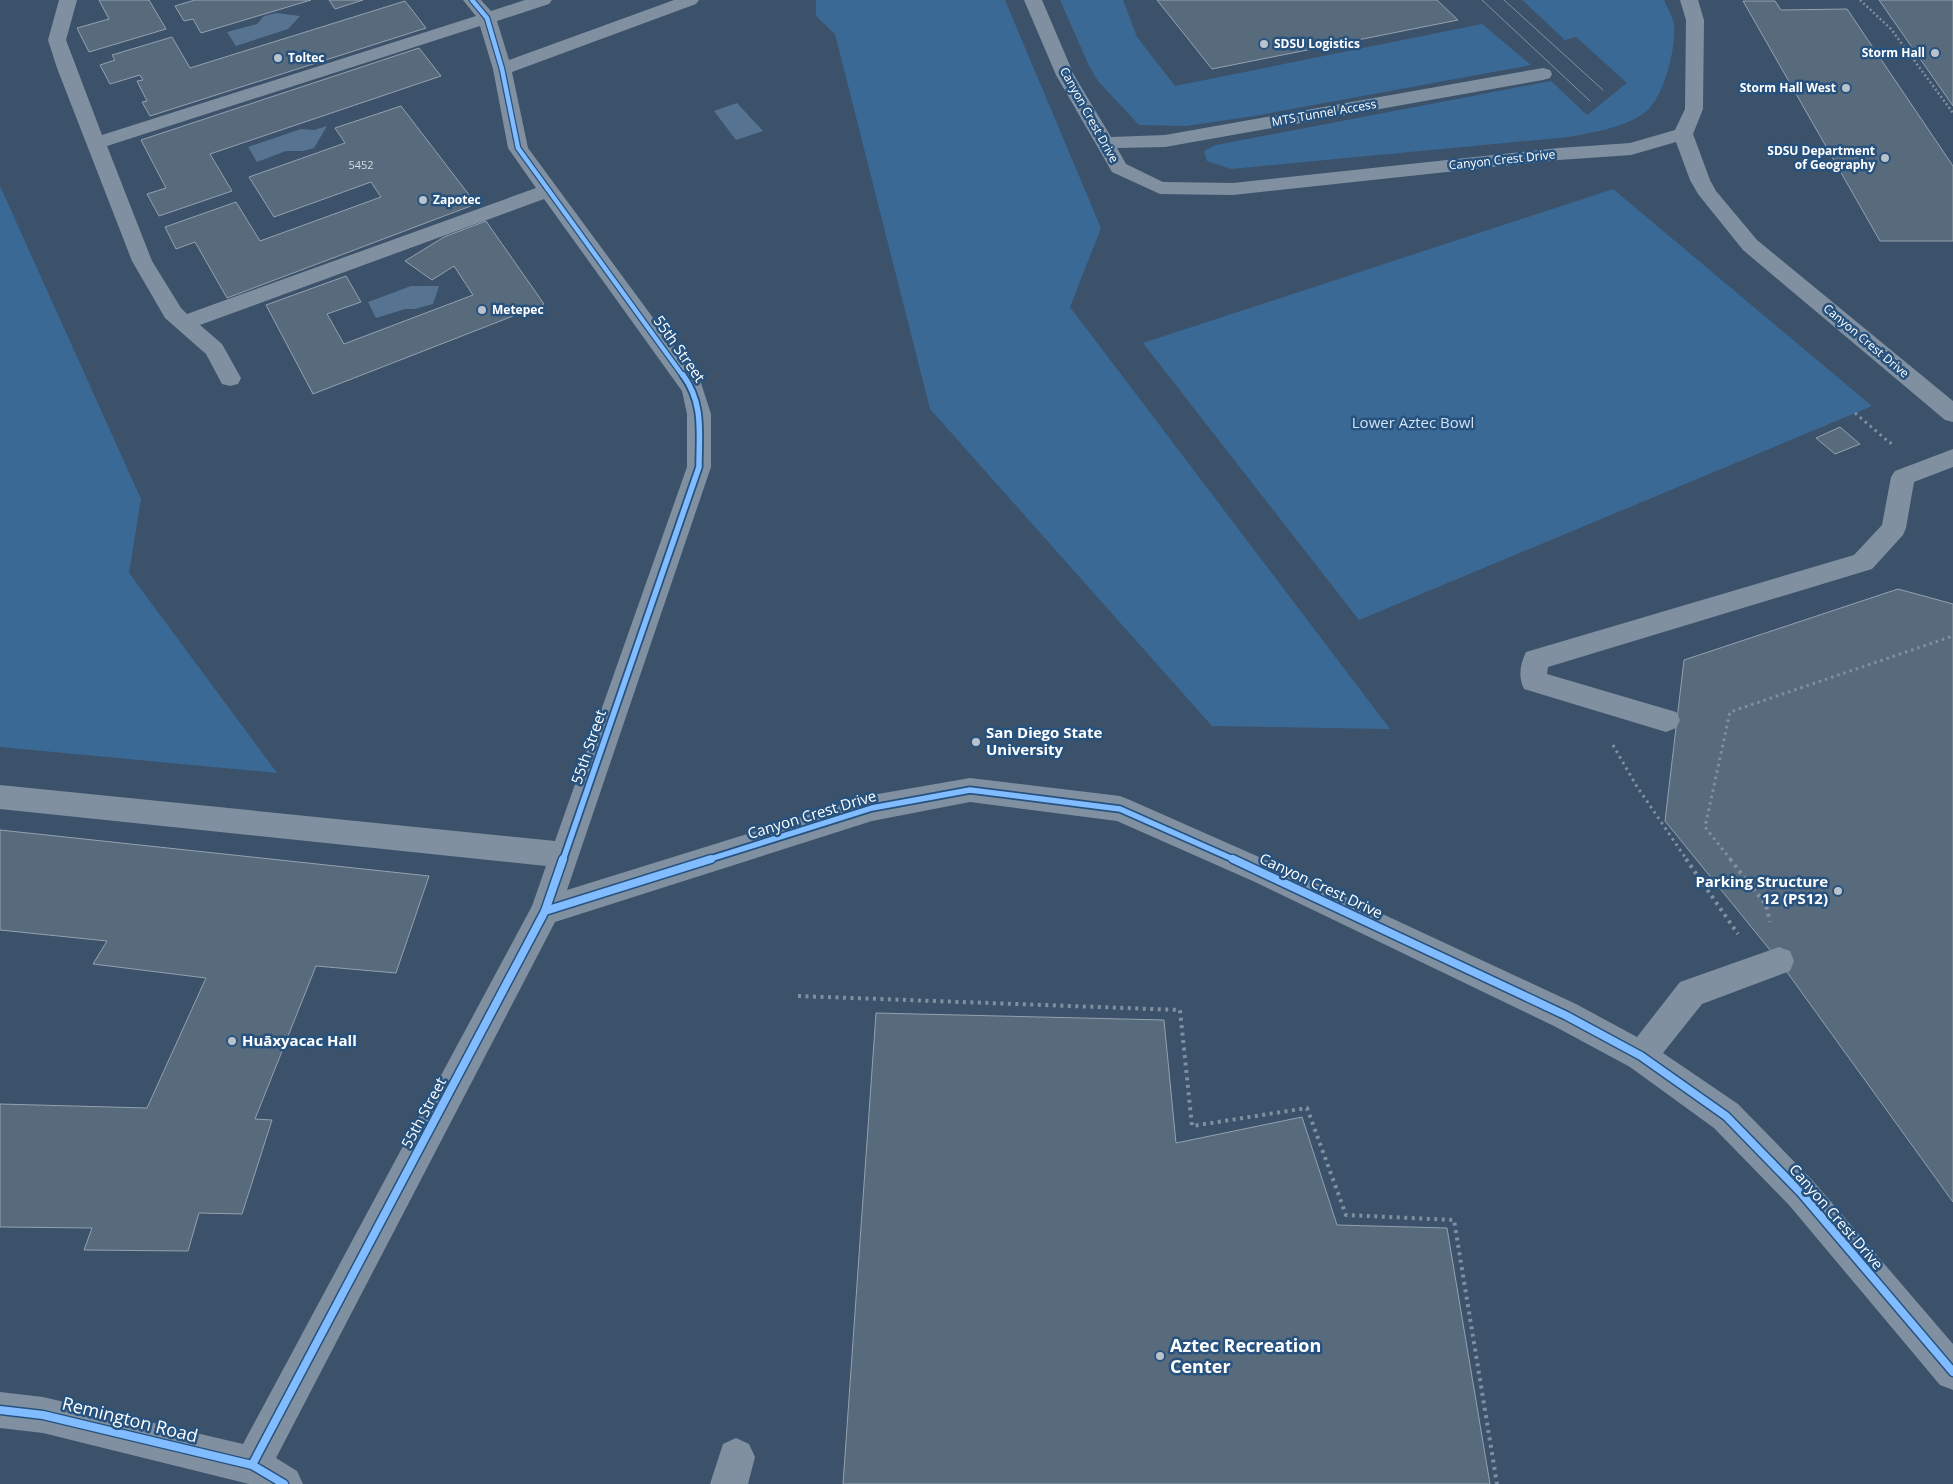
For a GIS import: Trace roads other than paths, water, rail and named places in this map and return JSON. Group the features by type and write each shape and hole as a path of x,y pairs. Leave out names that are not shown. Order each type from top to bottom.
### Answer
{"street":[{"path":"68,0 57,40 66,68 142,261 173,313 214,350 230,378"},
{"name":"55th Street","path":"252,1465 545,911 699,467 699,414 693,389 518,148 502,69 487,18 472,0"},
{"path":"97,143 543,0"},
{"path":"502,69 690,0"},
{"name":"Canyon Crest Drive","path":"1033,0 1065,75 1119,168 1160,188 1233,189 1559,154 1630,149 1683,134 1704,187 1750,245 1953,414"},
{"path":"1683,134 1694,109 1695,20 1689,0"},
{"name":"MTS Tunnel Access","path":"1104,142 1165,142 1543,74"},
{"path":"184,322 549,190"},
{"path":"1666,720 1533,682 1535,660 1863,562 1894,528 1903,477 1953,458"},
{"name":"Canyon Crest Drive","path":"545,911 872,808 970,790 1120,808 1265,873 1522,994 1641,1056 1726,1116 1802,1193 1953,1372"},
{"path":"0,798 564,855"},
{"path":"1641,1056 1691,993 1779,961"},
{"name":"Remington Road","path":"0,1410 43,1415 252,1465"},
{"path":"252,1465 284,1484"}],"tram line":[{"path":"1482,0 1590,101"},
{"path":"1504,0 1603,90"}],"place":[{"name":"SDSU Logistics","path":"1264,44"},
{"name":"Storm Hall","path":"1935,53"},
{"name":"Toltec","path":"278,58"},
{"name":"Storm Hall West","path":"1846,88"},
{"name":"SDSU Department of Geography","path":"1885,158"},
{"name":"Zapotec","path":"423,200"},
{"name":"Metepec","path":"482,310"},
{"name":"San Diego State University","path":"976,742"},
{"name":"Parking Structure 12 (PS12)","path":"1838,891"},
{"name":"Huāxyacac Hall","path":"232,1041"},
{"name":"Aztec Recreation Center","path":"1160,1356"}],"park label":[{"name":"Lower Aztec Bowl","path":"1413,423"}]}
